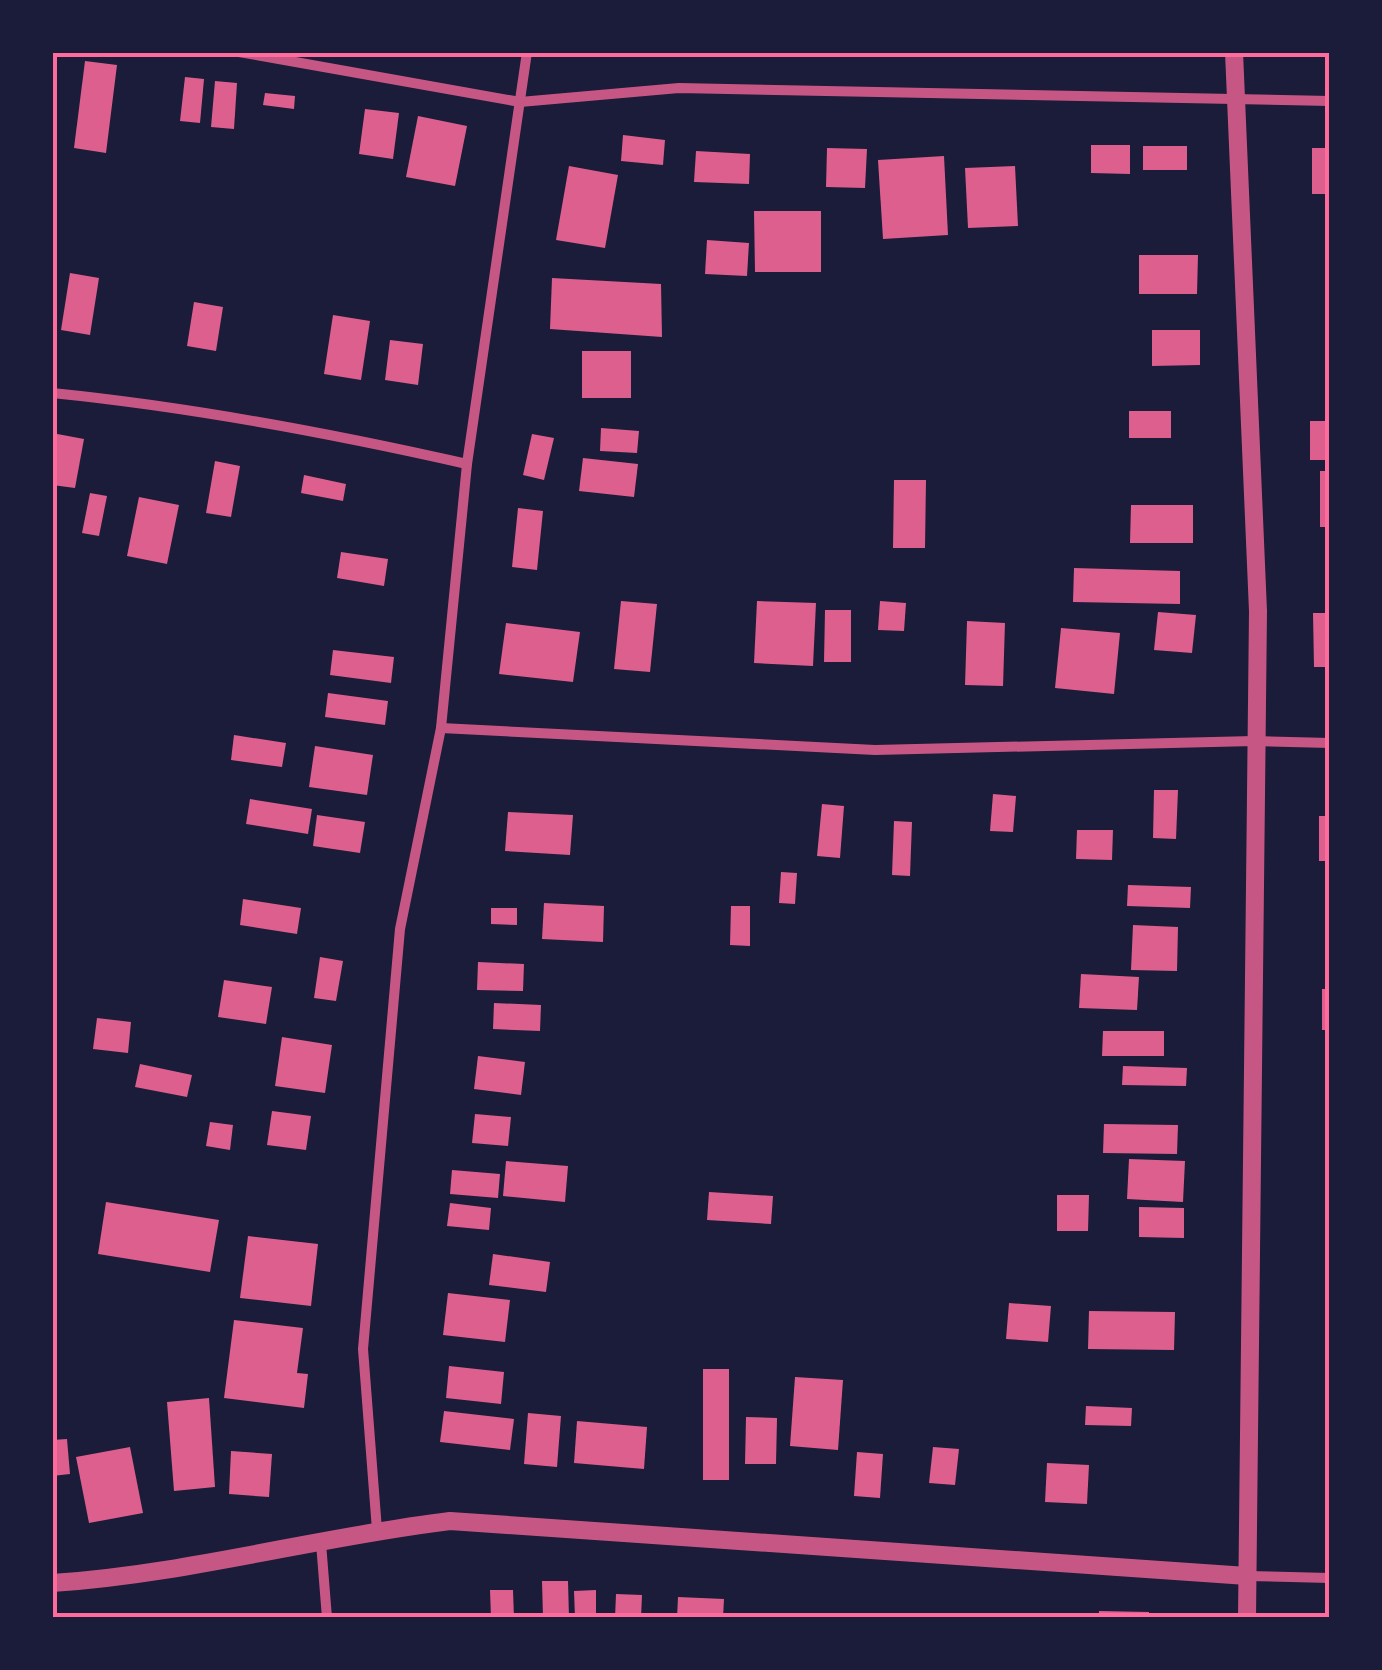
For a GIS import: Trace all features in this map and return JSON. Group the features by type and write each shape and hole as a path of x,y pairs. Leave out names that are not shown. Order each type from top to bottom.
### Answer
{"street":[{"path":"239,52 520,102 679,88 1330,101"},
{"path":"377,1530 363,1350 400,929 442,728 467,464 527,52"},
{"path":"1234,52 1258,612 1248,1618"},
{"path":"52,393 322,431 467,464"},
{"path":"442,728 874,750 1254,741 1330,743"},
{"path":"52,1583 117,1578 377,1530 450,1521 741,1539 1026,1563 1330,1578"},
{"path":"321,1543 327,1618"}],"building":[{"path":"85,61 117,65 106,153 74,148"},
{"path":"185,77 204,79 200,123 180,121"},
{"path":"215,81 237,83 234,129 211,127"},
{"path":"265,93 295,96 294,109 263,105"},
{"path":"365,109 399,113 393,159 359,154"},
{"path":"418,116 467,126 455,186 406,177"},
{"path":"623,135 665,140 663,165 621,161"},
{"path":"1091,145 1130,145 1130,174 1091,173"},
{"path":"1143,146 1187,146 1187,170 1143,170"},
{"path":"827,148 867,149 865,188 826,187"},
{"path":"1312,148 1330,148 1330,194 1312,194"},
{"path":"696,151 750,154 749,184 694,182"},
{"path":"944,156 948,235 883,239 878,160"},
{"path":"569,166 618,175 605,248 556,240"},
{"path":"1015,166 1018,226 968,228 965,168"},
{"path":"754,211 821,211 821,272 755,272"},
{"path":"707,240 749,243 747,276 705,274"},
{"path":"1139,255 1198,255 1197,294 1139,294"},
{"path":"70,273 99,278 90,335 61,330"},
{"path":"552,278 661,284 662,337 550,329"},
{"path":"194,302 223,307 216,351 187,346"},
{"path":"333,315 370,321 361,380 324,374"},
{"path":"1152,330 1200,330 1200,365 1152,366"},
{"path":"390,340 423,344 418,385 385,380"},
{"path":"582,351 631,351 631,398 582,398"},
{"path":"1129,411 1171,411 1171,438 1129,438"},
{"path":"1310,421 1330,421 1330,460 1310,460"},
{"path":"601,428 639,431 637,453 600,451"},
{"path":"52,433 84,439 75,488 52,485"},
{"path":"532,434 554,438 544,480 523,475"},
{"path":"583,458 638,464 634,497 579,491"},
{"path":"215,461 240,466 231,517 206,513"},
{"path":"1320,471 1330,471 1330,527 1320,527"},
{"path":"304,475 346,484 343,501 301,493"},
{"path":"894,480 926,480 925,548 893,548"},
{"path":"90,493 107,496 99,536 82,533"},
{"path":"139,497 179,505 167,564 127,556"},
{"path":"1131,505 1193,505 1193,543 1130,543"},
{"path":"518,508 543,511 537,570 512,567"},
{"path":"341,552 388,559 384,586 337,578"},
{"path":"1074,568 1180,571 1180,604 1073,602"},
{"path":"621,601 657,604 650,672 614,669"},
{"path":"757,601 816,603 813,666 754,663"},
{"path":"880,601 906,603 904,631 878,630"},
{"path":"825,610 851,610 851,662 824,662"},
{"path":"1158,612 1196,615 1192,653 1154,650"},
{"path":"1313,613 1330,613 1330,667 1314,667"},
{"path":"967,621 1005,623 1003,686 965,685"},
{"path":"506,623 580,632 573,682 499,674"},
{"path":"1061,628 1120,633 1114,694 1055,688"},
{"path":"333,650 394,657 391,683 330,675"},
{"path":"328,693 388,701 385,725 325,717"},
{"path":"234,735 286,743 282,767 231,760"},
{"path":"315,746 373,755 367,795 309,787"},
{"path":"1154,790 1178,790 1176,839 1153,838"},
{"path":"993,794 1016,796 1013,832 990,831"},
{"path":"250,799 312,809 308,834 246,824"},
{"path":"822,804 844,806 840,858 817,856"},
{"path":"508,812 573,815 570,855 505,851"},
{"path":"317,815 365,822 360,853 313,846"},
{"path":"1319,816 1330,816 1330,861 1319,861"},
{"path":"894,821 912,822 910,876 892,875"},
{"path":"1077,830 1113,830 1112,860 1076,859"},
{"path":"781,872 797,873 795,904 779,903"},
{"path":"1128,885 1191,887 1190,908 1127,906"},
{"path":"243,899 301,908 297,934 240,925"},
{"path":"544,903 604,906 603,942 542,939"},
{"path":"731,906 750,906 750,946 730,945"},
{"path":"491,908 517,908 517,925 491,924"},
{"path":"1133,925 1178,927 1177,971 1131,970"},
{"path":"320,957 343,961 336,1001 314,998"},
{"path":"478,962 524,964 523,991 477,990"},
{"path":"1081,974 1139,977 1137,1010 1079,1008"},
{"path":"224,980 272,987 266,1024 218,1017"},
{"path":"1322,989 1330,989 1330,1030 1322,1030"},
{"path":"494,1003 541,1005 540,1031 493,1029"},
{"path":"97,1018 131,1022 128,1053 93,1049"},
{"path":"1103,1031 1164,1031 1164,1056 1102,1056"},
{"path":"282,1037 332,1045 325,1093 275,1086"},
{"path":"478,1056 525,1062 521,1095 474,1089"},
{"path":"140,1064 192,1075 187,1097 135,1087"},
{"path":"1123,1066 1187,1068 1186,1086 1122,1085"},
{"path":"272,1111 311,1116 306,1150 267,1145"},
{"path":"475,1114 511,1117 508,1146 472,1143"},
{"path":"210,1122 233,1125 230,1150 206,1146"},
{"path":"1104,1124 1178,1125 1177,1154 1103,1153"},
{"path":"1129,1159 1185,1161 1183,1202 1127,1199"},
{"path":"506,1161 568,1166 565,1202 503,1196"},
{"path":"452,1170 500,1174 498,1198 450,1194"},
{"path":"709,1192 773,1196 771,1224 707,1220"},
{"path":"1057,1195 1089,1195 1088,1231 1057,1231"},
{"path":"106,1202 219,1220 210,1272 98,1254"},
{"path":"450,1203 491,1208 489,1230 447,1226"},
{"path":"1139,1207 1184,1208 1184,1238 1139,1237"},
{"path":"248,1236 318,1244 311,1306 240,1298"},
{"path":"493,1254 550,1262 546,1292 489,1285"},
{"path":"448,1293 510,1300 505,1342 443,1335"},
{"path":"1009,1303 1051,1306 1048,1342 1006,1339"},
{"path":"1089,1311 1175,1312 1174,1350 1088,1349"},
{"path":"234,1320 303,1328 297,1373 308,1374 304,1408 224,1398"},
{"path":"449,1366 504,1372 501,1404 446,1398"},
{"path":"703,1369 729,1369 729,1480 703,1480"},
{"path":"795,1377 843,1380 838,1450 790,1446"},
{"path":"209,1398 215,1487 174,1491 167,1402"},
{"path":"1086,1406 1132,1408 1131,1426 1085,1425"},
{"path":"444,1411 514,1419 510,1450 440,1442"},
{"path":"528,1413 561,1416 557,1467 524,1464"},
{"path":"746,1417 777,1418 776,1464 745,1464"},
{"path":"577,1421 647,1427 644,1469 574,1463"},
{"path":"67,1439 70,1474 52,1476 52,1440"},
{"path":"130,1447 143,1513 89,1523 76,1457"},
{"path":"933,1447 959,1449 955,1485 929,1483"},
{"path":"231,1451 272,1454 269,1497 229,1494"},
{"path":"857,1452 883,1454 880,1498 854,1496"},
{"path":"1047,1463 1089,1465 1087,1504 1045,1502"},
{"path":"542,1581 568,1581 569,1618 543,1618"},
{"path":"490,1590 513,1590 514,1618 491,1618"},
{"path":"596,1590 596,1617 575,1618 574,1591"},
{"path":"616,1594 642,1595 641,1618 615,1618"},
{"path":"678,1597 724,1599 723,1618 677,1618"},
{"path":"1099,1611 1149,1612 1149,1618 1099,1618"}]}
